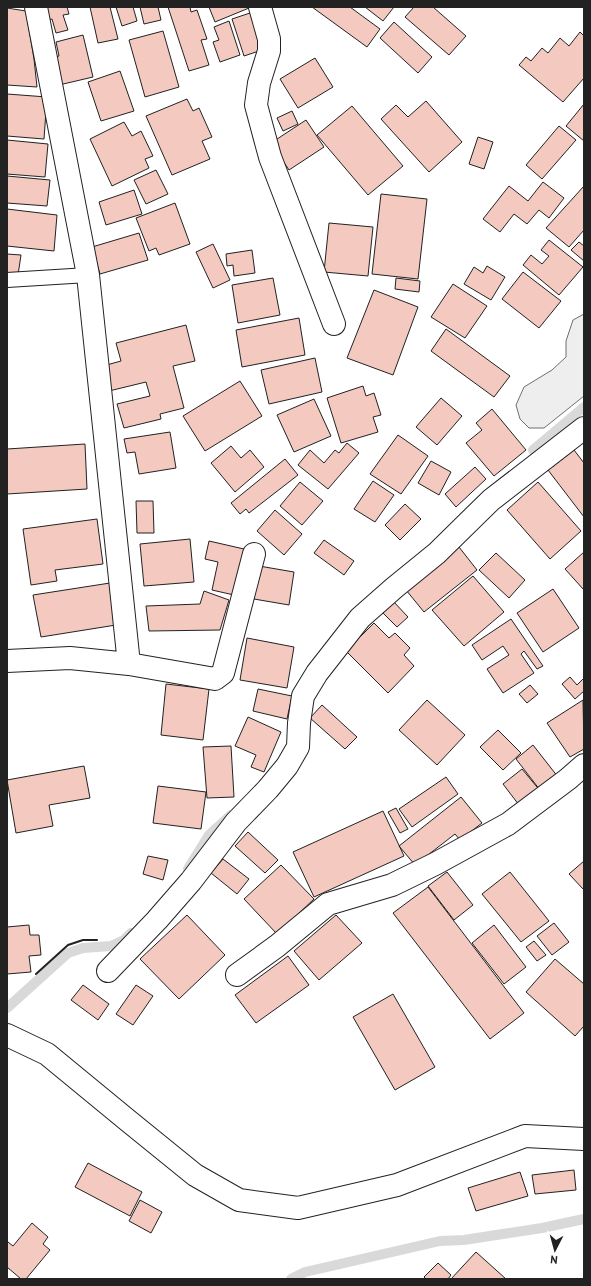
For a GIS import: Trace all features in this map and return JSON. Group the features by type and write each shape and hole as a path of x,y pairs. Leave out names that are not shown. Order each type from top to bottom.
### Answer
{"street":[{"path":"36,7 88,275 129,664"},
{"path":"260,7 268,34 269,51 259,83 256,105 270,157 334,324"},
{"path":"108,971 157,920 191,881 236,822 268,789 286,766 298,747 299,723 303,696 317,673 360,618 437,553 491,500 584,428"},
{"path":"7,661 70,658 129,664 215,679 223,673 254,554"},
{"path":"237,975 277,946 328,904 392,884 508,824 568,779 584,765"},
{"path":"7,1035 47,1054 195,1174 239,1200 298,1208 397,1185 525,1136 584,1139"}],"lane":[{"path":"7,280 88,275"}],"shaded area":[{"path":"584,314 584,396 544,428 529,428 520,419 516,405 524,387 552,370 566,357 566,341 573,320"}],"building":[{"path":"45,7 67,7 69,14 63,15 68,30 56,33 52,19 48,20"},
{"path":"90,7 110,7 118,39 98,43"},
{"path":"116,7 133,7 137,21 122,26"},
{"path":"140,7 158,7 161,20 144,24"},
{"path":"168,7 190,7 191,12 197,10 207,39 201,40 209,65 189,71"},
{"path":"209,7 249,7 249,8 215,22"},
{"path":"312,7 350,7 380,29 367,47"},
{"path":"365,7 394,7 383,21"},
{"path":"414,7 433,7 466,36 449,55 405,17"},
{"path":"7,8 26,11 37,87 7,85"},
{"path":"250,13 262,50 244,56 232,19"},
{"path":"229,21 240,55 220,62 213,42 219,40 214,27"},
{"path":"394,22 432,57 418,73 380,38"},
{"path":"163,31 179,87 145,97 129,40"},
{"path":"580,32 584,36 584,78 563,102 519,65 526,57 531,61 542,48 548,53 560,38 569,46"},
{"path":"83,35 93,77 59,85 52,58 59,56 56,42"},
{"path":"315,58 333,87 298,108 280,79"},
{"path":"120,71 134,111 101,121 88,82"},
{"path":"7,94 47,97 44,139 7,136"},
{"path":"187,99 193,111 199,108 212,137 202,141 210,159 172,175 146,116"},
{"path":"426,101 462,142 429,172 381,119 396,105 408,117"},
{"path":"584,104 584,141 566,126"},
{"path":"352,106 403,166 368,195 317,135"},
{"path":"292,111 298,124 283,131 277,118"},
{"path":"306,120 324,147 289,170 271,143"},
{"path":"124,122 132,136 141,131 153,156 145,159 149,168 112,186 90,139"},
{"path":"559,126 576,140 542,179 526,165"},
{"path":"478,137 493,142 484,169 469,164"},
{"path":"7,140 48,144 45,177 7,174"},
{"path":"156,170 168,194 146,204 134,180"},
{"path":"7,176 50,180 47,206 7,203"},
{"path":"543,182 564,198 549,218 539,210 527,224 514,214 500,232 483,219 509,186 528,201"},
{"path":"584,186 584,230 569,247 546,228"},
{"path":"134,190 142,214 106,225 99,202"},
{"path":"381,194 427,199 418,279 372,274"},
{"path":"175,203 190,244 159,255 156,248 149,251 136,218"},
{"path":"7,209 57,215 54,251 7,246"},
{"path":"329,223 373,227 368,276 324,272"},
{"path":"139,233 148,260 100,274 92,247"},
{"path":"549,240 583,267 559,295 523,265 531,255 542,264 549,256 541,250"},
{"path":"579,242 584,246 584,261 571,250"},
{"path":"213,244 230,280 213,288 196,252"},
{"path":"252,250 255,273 234,276 233,265 227,266 226,254"},
{"path":"7,254 21,255 18,275 7,274"},
{"path":"487,266 505,277 491,300 464,284 474,267 483,273"},
{"path":"523,272 561,301 539,328 502,299"},
{"path":"273,278 280,315 238,323 232,285"},
{"path":"396,278 420,281 419,292 395,289"},
{"path":"453,284 487,306 465,338 431,317"},
{"path":"374,290 418,307 393,375 347,358"},
{"path":"299,318 305,355 242,367 236,330"},
{"path":"186,325 195,361 173,366 184,408 160,414 161,419 124,428 117,404 150,396 146,382 109,391 103,366 121,361 116,343"},
{"path":"446,329 510,376 494,397 431,351"},
{"path":"315,358 322,392 269,404 261,370"},
{"path":"240,381 262,416 205,451 183,416"},
{"path":"363,386 366,396 374,393 381,415 373,417 378,432 341,443 327,398"},
{"path":"441,398 462,416 437,445 416,427"},
{"path":"314,399 331,436 294,452 277,415"},
{"path":"492,409 526,450 494,476 466,443 482,430 476,423"},
{"path":"170,432 176,468 139,474 135,452 127,453 124,439"},
{"path":"398,435 428,456 401,494 370,474"},
{"path":"347,443 359,453 328,489 298,465 310,450 324,463 335,450 339,453"},
{"path":"85,444 87,489 7,494 7,449"},
{"path":"231,446 241,458 250,450 264,467 235,492 211,463"},
{"path":"574,450 584,463 584,517 548,470"},
{"path":"285,459 298,475 249,513 246,509 240,514 231,503"},
{"path":"431,461 451,472 439,495 418,483"},
{"path":"475,467 486,479 456,507 445,494"},
{"path":"373,481 394,495 375,522 354,509"},
{"path":"300,482 323,501 302,525 280,506"},
{"path":"538,482 581,531 550,559 507,510"},
{"path":"136,501 153,501 154,533 137,533"},
{"path":"405,504 421,519 400,540 385,525"},
{"path":"275,510 302,534 284,555 257,531"},
{"path":"97,519 103,564 55,570 57,581 31,585 23,529"},
{"path":"190,539 194,582 144,586 140,544"},
{"path":"324,540 354,561 344,575 314,553"},
{"path":"209,541 244,549 234,595 212,590 218,562 205,559"},
{"path":"459,547 477,570 424,612 406,590"},
{"path":"584,552 584,590 565,569"},
{"path":"496,553 525,580 509,598 479,570"},
{"path":"259,566 294,572 289,605 254,599"},
{"path":"473,576 504,612 464,646 432,610"},
{"path":"110,583 116,625 41,637 33,595"},
{"path":"553,589 579,628 543,652 517,613"},
{"path":"204,591 229,600 220,630 149,631 146,606 200,604"},
{"path":"393,601 408,617 397,627 382,612"},
{"path":"511,619 543,666 537,669 524,651 521,654 534,673 503,693 487,669 509,655 503,646 482,660 472,645"},
{"path":"374,623 389,638 395,633 410,648 404,655 414,666 388,693 346,651"},
{"path":"247,638 294,647 287,688 240,680"},
{"path":"570,677 577,685 584,678 584,691 575,699 562,684"},
{"path":"166,684 209,689 203,740 161,735"},
{"path":"530,685 538,694 527,703 519,694"},
{"path":"258,689 292,696 287,719 253,711"},
{"path":"427,700 465,735 437,765 399,730"},
{"path":"583,700 584,749 570,757 547,723"},
{"path":"322,705 357,737 345,749 310,718"},
{"path":"248,717 281,732 264,772 251,767 256,755 235,746"},
{"path":"498,730 521,753 503,770 480,747"},
{"path":"533,745 558,777 540,790 516,759"},
{"path":"231,746 234,797 207,798 203,747"},
{"path":"84,766 90,798 49,805 53,826 16,833 7,780"},
{"path":"522,769 542,793 522,809 503,784"},
{"path":"446,777 458,794 412,827 399,809"},
{"path":"158,786 206,792 201,829 153,823"},
{"path":"461,797 482,823 460,840 455,834 415,865 399,846"},
{"path":"396,808 408,829 400,833 388,812"},
{"path":"383,811 404,856 314,897 293,852"},
{"path":"248,832 278,860 265,873 235,846"},
{"path":"148,856 168,860 163,880 143,874"},
{"path":"223,859 249,879 237,894 211,873"},
{"path":"584,861 584,890 569,874"},
{"path":"281,865 314,899 277,934 244,899"},
{"path":"447,872 473,905 454,920 428,886"},
{"path":"510,872 549,921 521,942 482,894"},
{"path":"428,887 524,1013 490,1039 393,913"},
{"path":"187,915 225,955 179,999 140,959"},
{"path":"336,915 362,943 319,980 294,951"},
{"path":"554,923 569,942 552,955 537,936"},
{"path":"29,925 30,935 39,935 41,955 29,956 31,972 7,974 7,927"},
{"path":"494,925 526,967 504,984 472,943"},
{"path":"534,941 546,955 537,961 526,947"},
{"path":"288,956 309,985 256,1023 235,995"},
{"path":"555,959 584,984 584,1026 575,1036 526,992"},
{"path":"83,985 109,1004 98,1020 71,1000"},
{"path":"136,985 153,996 133,1025 116,1014"},
{"path":"393,994 435,1067 395,1090 353,1017"},
{"path":"88,1163 142,1192 130,1216 75,1187"},
{"path":"574,1170 576,1190 535,1194 532,1175"},
{"path":"520,1172 528,1196 476,1211 468,1188"},
{"path":"140,1200 162,1212 151,1233 129,1221"},
{"path":"32,1223 48,1237 43,1244 50,1250 26,1279 21,1279 7,1267 7,1243 8,1242 13,1246"},
{"path":"476,1252 506,1279 451,1279"},
{"path":"438,1263 451,1275 448,1279 426,1279 424,1277"}],"waterway":[{"path":"533,450 584,407"},
{"path":"188,869 209,835 231,815"},
{"path":"7,1008 68,953 83,948 111,946 124,940 131,933"},
{"path":"291,1279 305,1272 440,1241 464,1240 542,1228 584,1219"}],"wall":[{"path":"36,974 68,945 83,940 97,940"}]}
